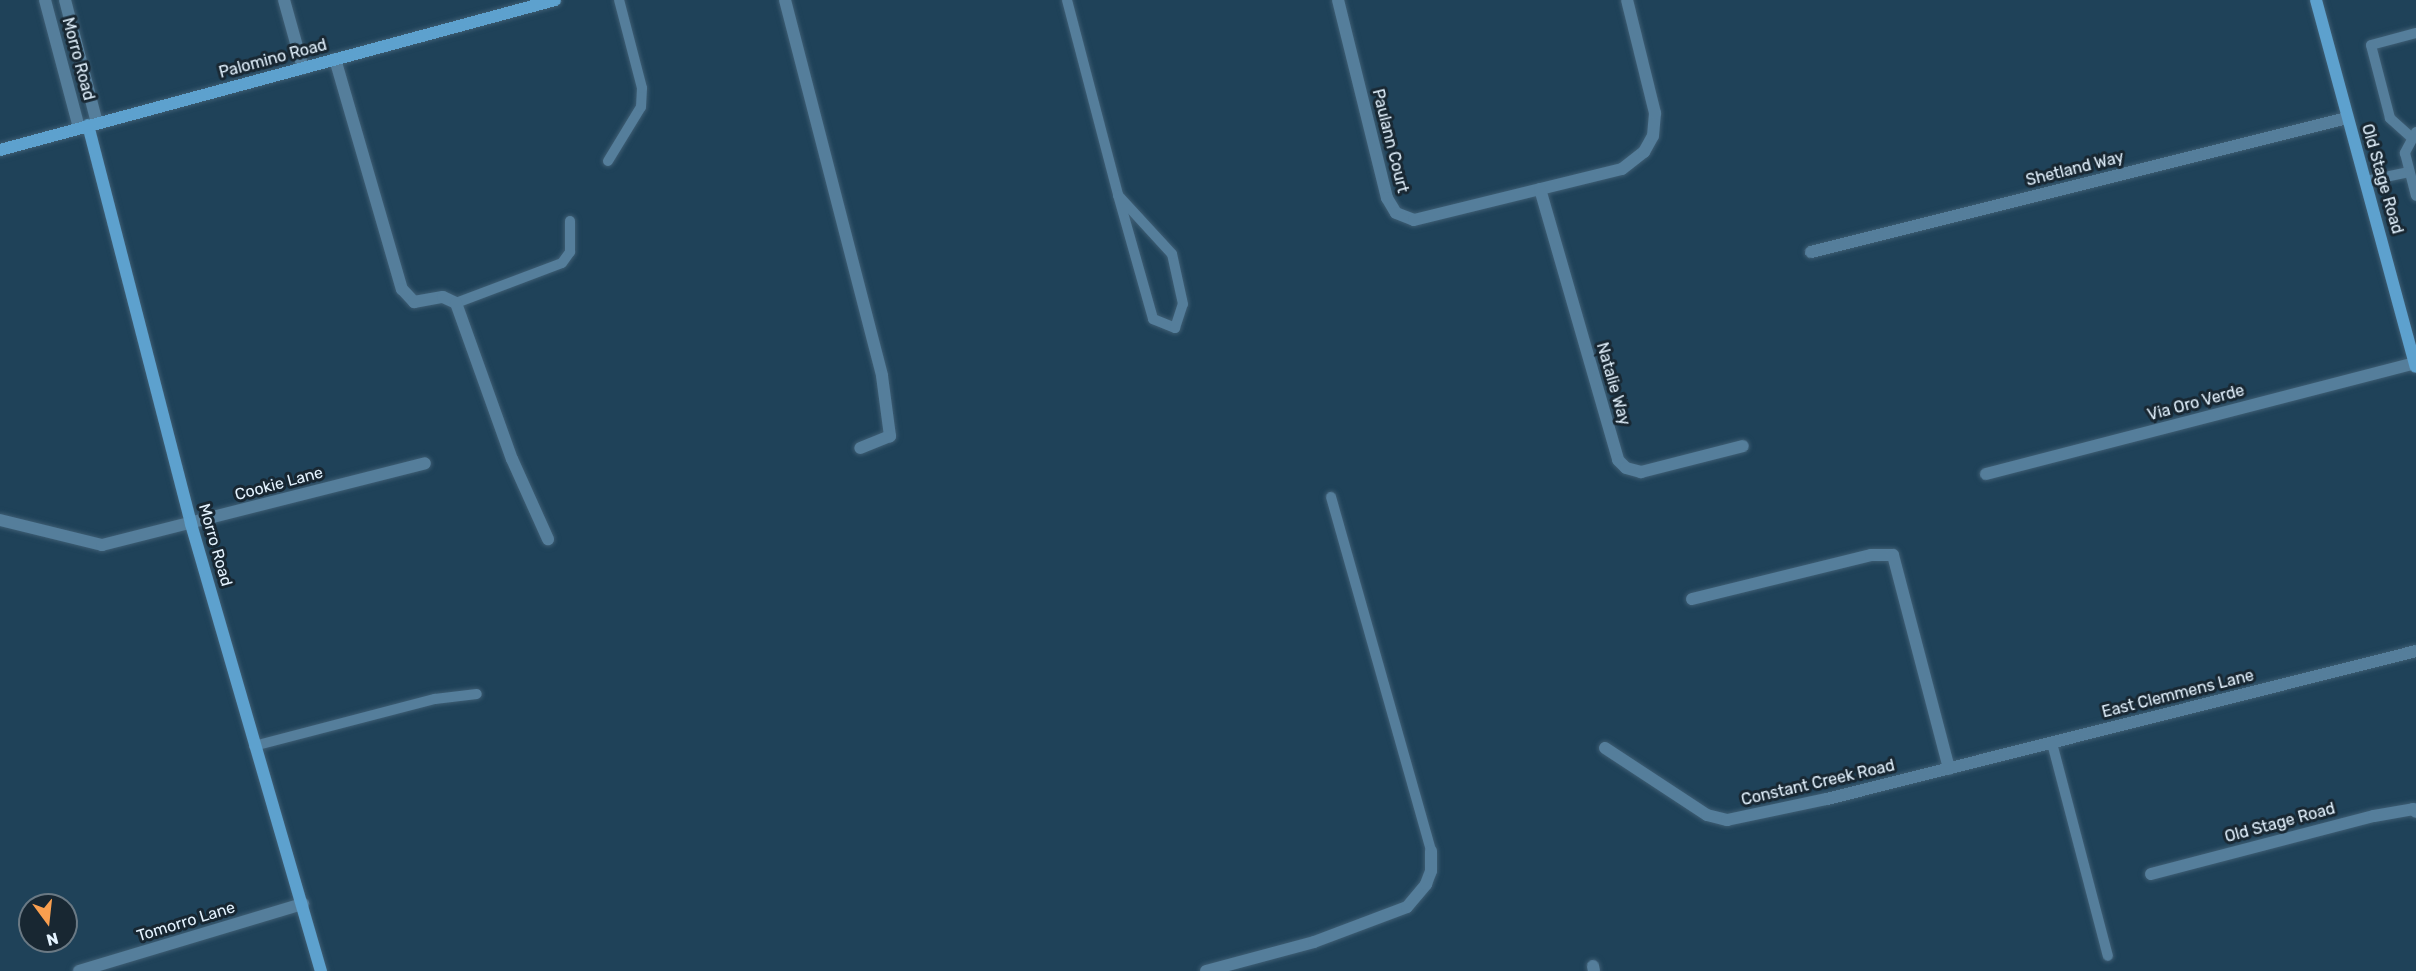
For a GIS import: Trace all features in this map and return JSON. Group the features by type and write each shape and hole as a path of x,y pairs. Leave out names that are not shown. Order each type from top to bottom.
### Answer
{"street":[{"name":"Morro Road","path":"45,0 88,125"},
{"name":"Morro Road","path":"65,0 88,125 191,524 321,971"},
{"path":"284,0 303,68"},
{"name":"Palomino Road","path":"0,150 555,0"},
{"path":"785,0 882,376 890,436 860,448"},
{"name":"Paulann Court","path":"1338,0 1387,198 1396,213 1419,220 1622,169 1644,152 1653,136 1655,113 1627,0"},
{"name":"Old Stage Road","path":"2316,0 2415,365"},
{"path":"334,59 402,289 414,302 443,297 456,303 512,459 548,539"},
{"name":"Shetland Way","path":"1811,252 2347,118"},
{"name":"Natalie Way","path":"1540,189 1618,460 1626,468 1641,472 1743,446"},
{"name":"Via Oro Verde","path":"1986,474 2415,365"},
{"name":"Cookie Lane","path":"0,520 102,545 425,463"},
{"path":"1692,599 1871,555 1893,555 1949,769"},
{"name":"East Clemmens Lane","path":"1949,769 2416,651"},
{"name":"Constant Creek Road","path":"1605,748 1707,815 1727,820 1949,769"},
{"name":"Old Stage Road","path":"2151,874 2374,816 2413,809 2416,812"},
{"path":"1206,971 1314,942 1407,907 1426,884 1431,871 1431,851"},
{"name":"Tomorro Lane","path":"79,971 303,904"}],"lane":[{"path":"608,161 641,107 638,63 619,0"},
{"path":"1067,0 1118,195 1153,319 1175,328 1183,304 1172,254 1118,195"},
{"path":"2416,33 2371,45 2390,118 2414,135 2405,153 2416,196"},
{"path":"2366,181 2409,172"},
{"path":"456,303 562,263 570,252 570,221"},
{"path":"1331,496 1431,851"},
{"path":"254,746 435,699 477,694"},
{"path":"2052,742 2108,956"}]}
